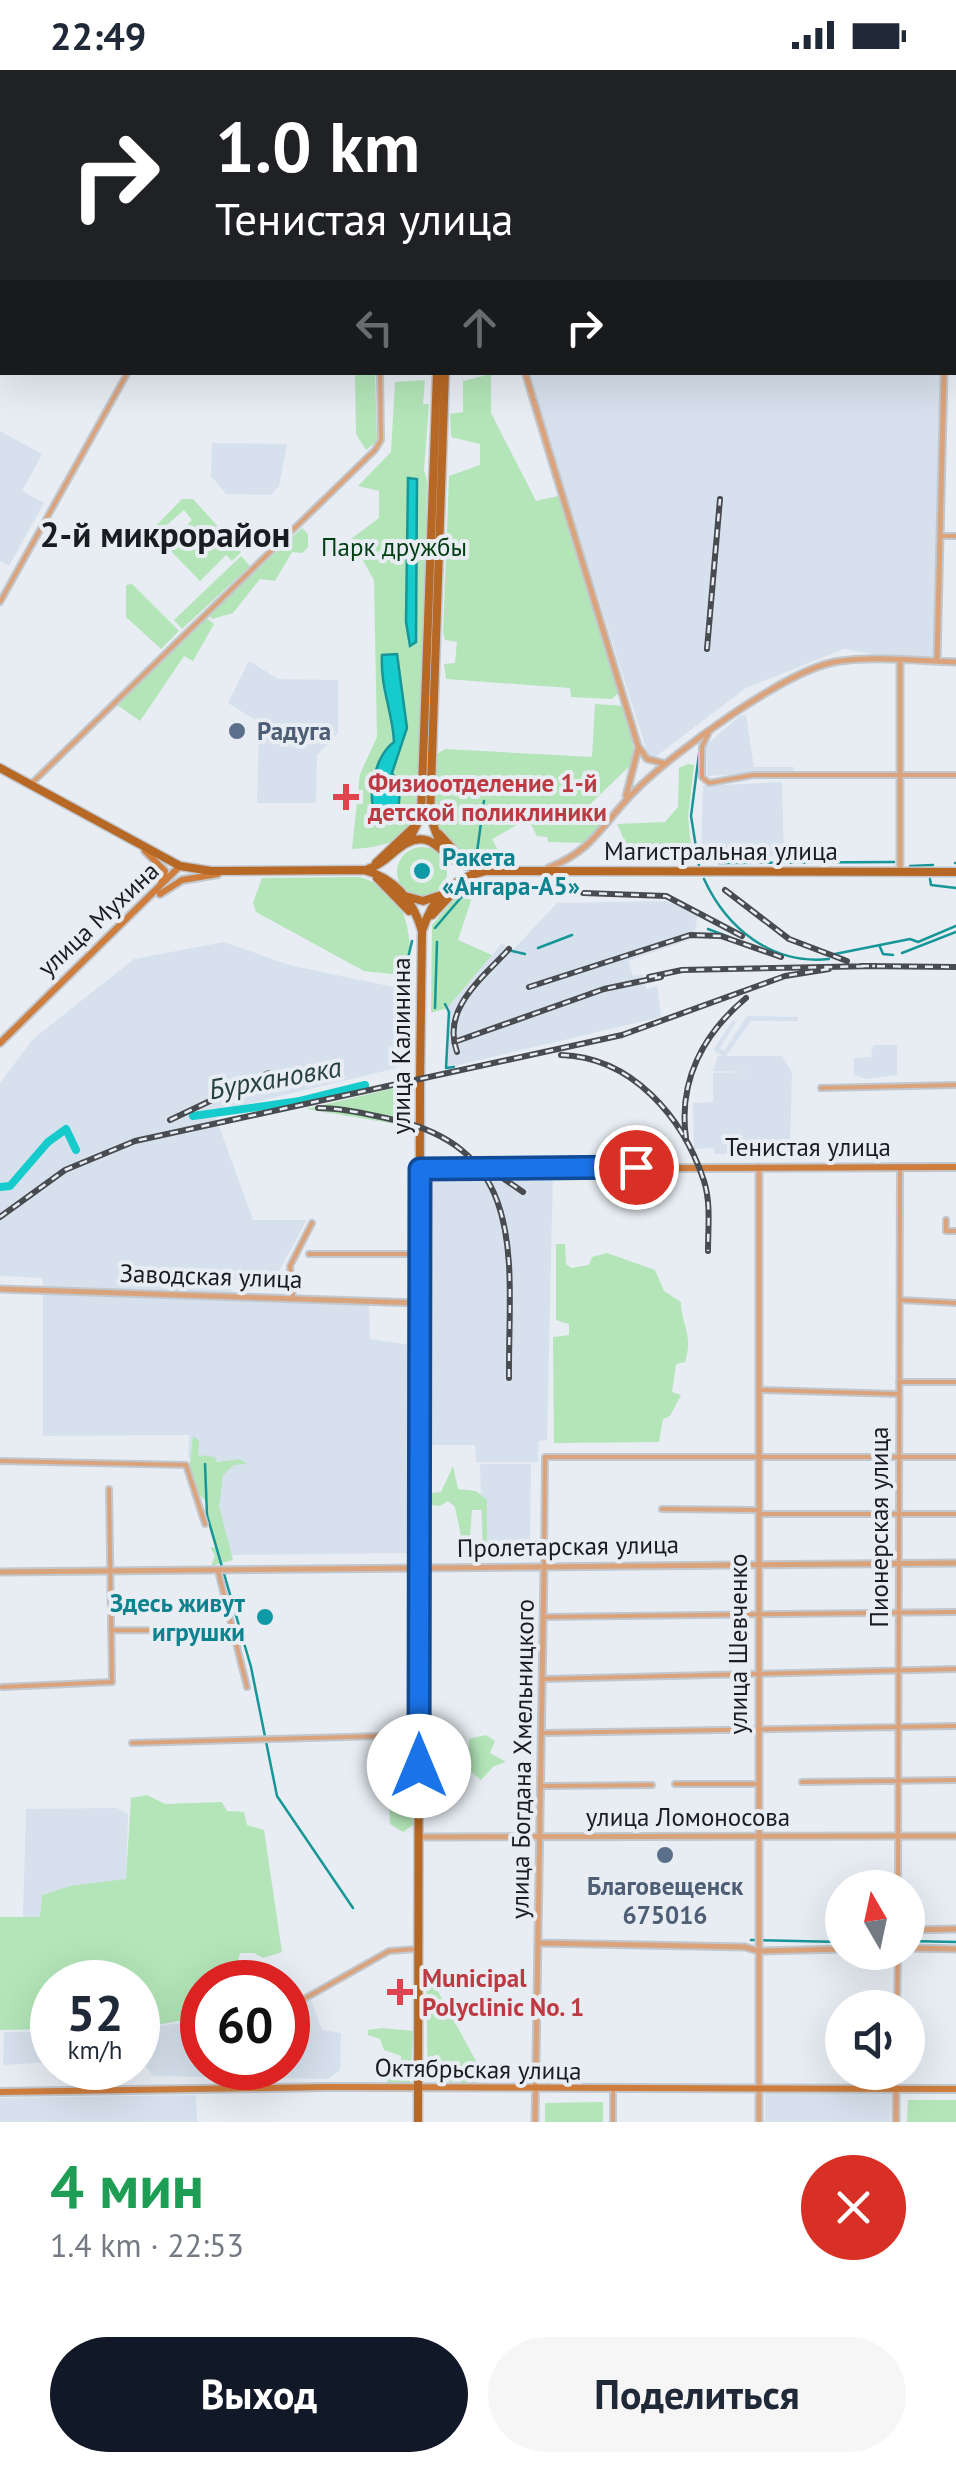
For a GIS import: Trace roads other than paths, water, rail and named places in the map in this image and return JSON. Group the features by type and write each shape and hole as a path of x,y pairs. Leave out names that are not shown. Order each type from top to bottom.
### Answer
{"main road":[{"path":"437,375 426,816 450,858 485,871"},
{"path":"0,768 180,866 234,871 364,870 393,858 426,816 446,375"},
{"path":"364,870 386,856 426,816"},
{"path":"426,816 456,855 485,871"},
{"path":"408,842 425,840 441,846"},
{"path":"146,850 165,875 150,899"},
{"path":"393,858 393,882"},
{"path":"449,885 450,858"},
{"name":"улица Мухина","path":"0,1043 180,866"},
{"path":"364,870 393,882 422,931"},
{"path":"364,870 387,885 422,931"},
{"path":"150,899 182,880 234,871"},
{"path":"422,931 449,885 485,871"},
{"path":"422,931 460,883 485,871"},
{"name":"Магистральная улица","path":"485,871 956,872"},
{"path":"404,896 423,901 441,894"},
{"name":"улица Калинина","path":"418,2122 422,931"},
{"name":"Тенистая улица","path":"420,1169 956,1166"},
{"name":"Октябрьская улица","path":"925,2088 956,2088"},
{"name":"Октябрьская улица","path":"0,2092 825,2089"}],"street":[{"path":"0,602 126,375"},
{"path":"30,785 375,450 380,440 380,375"},
{"path":"527,375 638,746 647,759 666,764"},
{"path":"937,662 944,375"},
{"path":"940,536 956,536"},
{"path":"900,661 900,872"},
{"path":"545,869 590,846 622,806 666,764 763,695 822,666 956,662"},
{"path":"709,732 702,746 702,777 709,783 753,775 956,775"},
{"path":"622,806 636,774 638,746"},
{"path":"821,1088 956,1085"},
{"name":"Пионерская улица","path":"898,1870 900,1166"},
{"name":"улица Шевченко","path":"759,1167 759,2122"},
{"path":"946,1220 946,1231 956,1231"},
{"path":"293,1298 290,1266 312,1223"},
{"path":"309,1254 421,1254"},
{"name":"Заводская улица","path":"0,1289 421,1302"},
{"path":"899,1300 956,1302"},
{"path":"899,1382 956,1382"},
{"path":"758,1390 899,1394"},
{"name":"улица Богдана Хмельницкого","path":"535,2122 545,1457 757,1457"},
{"path":"757,1457 956,1457"},
{"path":"0,1461 186,1465 205,1524"},
{"path":"2,1688 112,1682 109,1489"},
{"path":"662,1509 956,1514"},
{"name":"Пролетарская улица","path":"0,1572 956,1563"},
{"path":"222,1570 247,1687"},
{"path":"544,1617 956,1612"},
{"path":"111,1630 232,1631"},
{"path":"544,1679 956,1669"},
{"path":"543,1733 956,1726"},
{"path":"132,1744 263,1737 419,1736"},
{"path":"802,1782 956,1780"},
{"path":"543,1786 652,1784"},
{"path":"675,1784 758,1784"},
{"name":"улица Ломоносова","path":"419,1836 956,1836"},
{"path":"925,1930 956,1930"},
{"path":"539,1944 825,1948"},
{"path":"310,1996 389,1951 421,1947"},
{"path":"925,1949 956,1950"},
{"path":"612,2122 613,2090"},
{"path":"896,2090 896,2122"}],"water":[{"path":"408,478 417,479 416,642 410,646 406,622"},
{"path":"397,654 407,728 392,773 399,793 397,815 380,824 372,805 373,781 381,758 394,742 382,655"}],"waterway":[{"path":"699,866 691,816 700,746"},
{"path":"477,852 484,801"},
{"path":"719,863 894,862"},
{"path":"910,866 933,865"},
{"path":"704,879 725,913 754,940 789,956 829,959"},
{"path":"930,879 931,885 956,888"},
{"path":"474,882 518,883"},
{"path":"435,928 470,887"},
{"path":"830,955 910,939 918,942 956,926"},
{"path":"708,929 729,937"},
{"path":"902,953 956,932"},
{"path":"538,948 572,935"},
{"path":"405,971 412,941"},
{"path":"435,1008 437,942"},
{"path":"880,947 883,954 893,955"},
{"path":"512,951 525,954"},
{"path":"445,1004 449,1012 446,1068 454,1067"},
{"name":"Бурхановка","path":"410,1077 411,1128"},
{"name":"Бурхановка","path":"193,1116 300,1101 365,1085"},
{"name":"Бурхановка","path":"0,1187 10,1186 48,1142 66,1129 76,1150"},
{"name":"Бурхановка","path":"205,1464 207,1515 251,1667 277,1796 353,1908"},
{"path":"751,1940 825,1942"},
{"path":"925,1941 956,1942"}],"railway":[{"path":"707,649 720,499"},
{"path":"725,890 789,939 847,961"},
{"path":"583,893 666,896 742,936"},
{"path":"529,987 690,935 721,936 781,957"},
{"path":"457,1052 455,1021 460,1008 509,949"},
{"path":"861,966 956,967"},
{"path":"649,977 682,970 875,966"},
{"path":"0,1217 65,1170 135,1141 622,1035 785,976 829,969"},
{"path":"457,1041 604,989 661,977"},
{"path":"686,1138 686,1097 697,1060 717,1027 746,998"},
{"path":"561,1055 587,1058 632,1079 668,1114 695,1157 704,1181 708,1251"},
{"path":"170,1120 269,1073"},
{"path":"318,1108 395,1120 439,1135 470,1158 491,1186 503,1219 508,1256 509,1378"},
{"path":"484,1165 523,1192"}],"place":[{"name":"Радуга","path":"237,731"},
{"name":"Физиоотделение 1-й детской поликлиники","path":"346,797"},
{"name":"Ракета «Ангара-А5»","path":"422,871"},
{"name":"Здесь живут игрушки","path":"265,1617"},
{"name":"Благовещенск 675016","path":"665,1855"},
{"name":"Municipal Polyclinic No. 1","path":"400,1992"}],"district":[{"name":"2-й микрорайон","path":"165,535"}],"park label":[{"name":"Парк дружбы","path":"394,547"}]}
